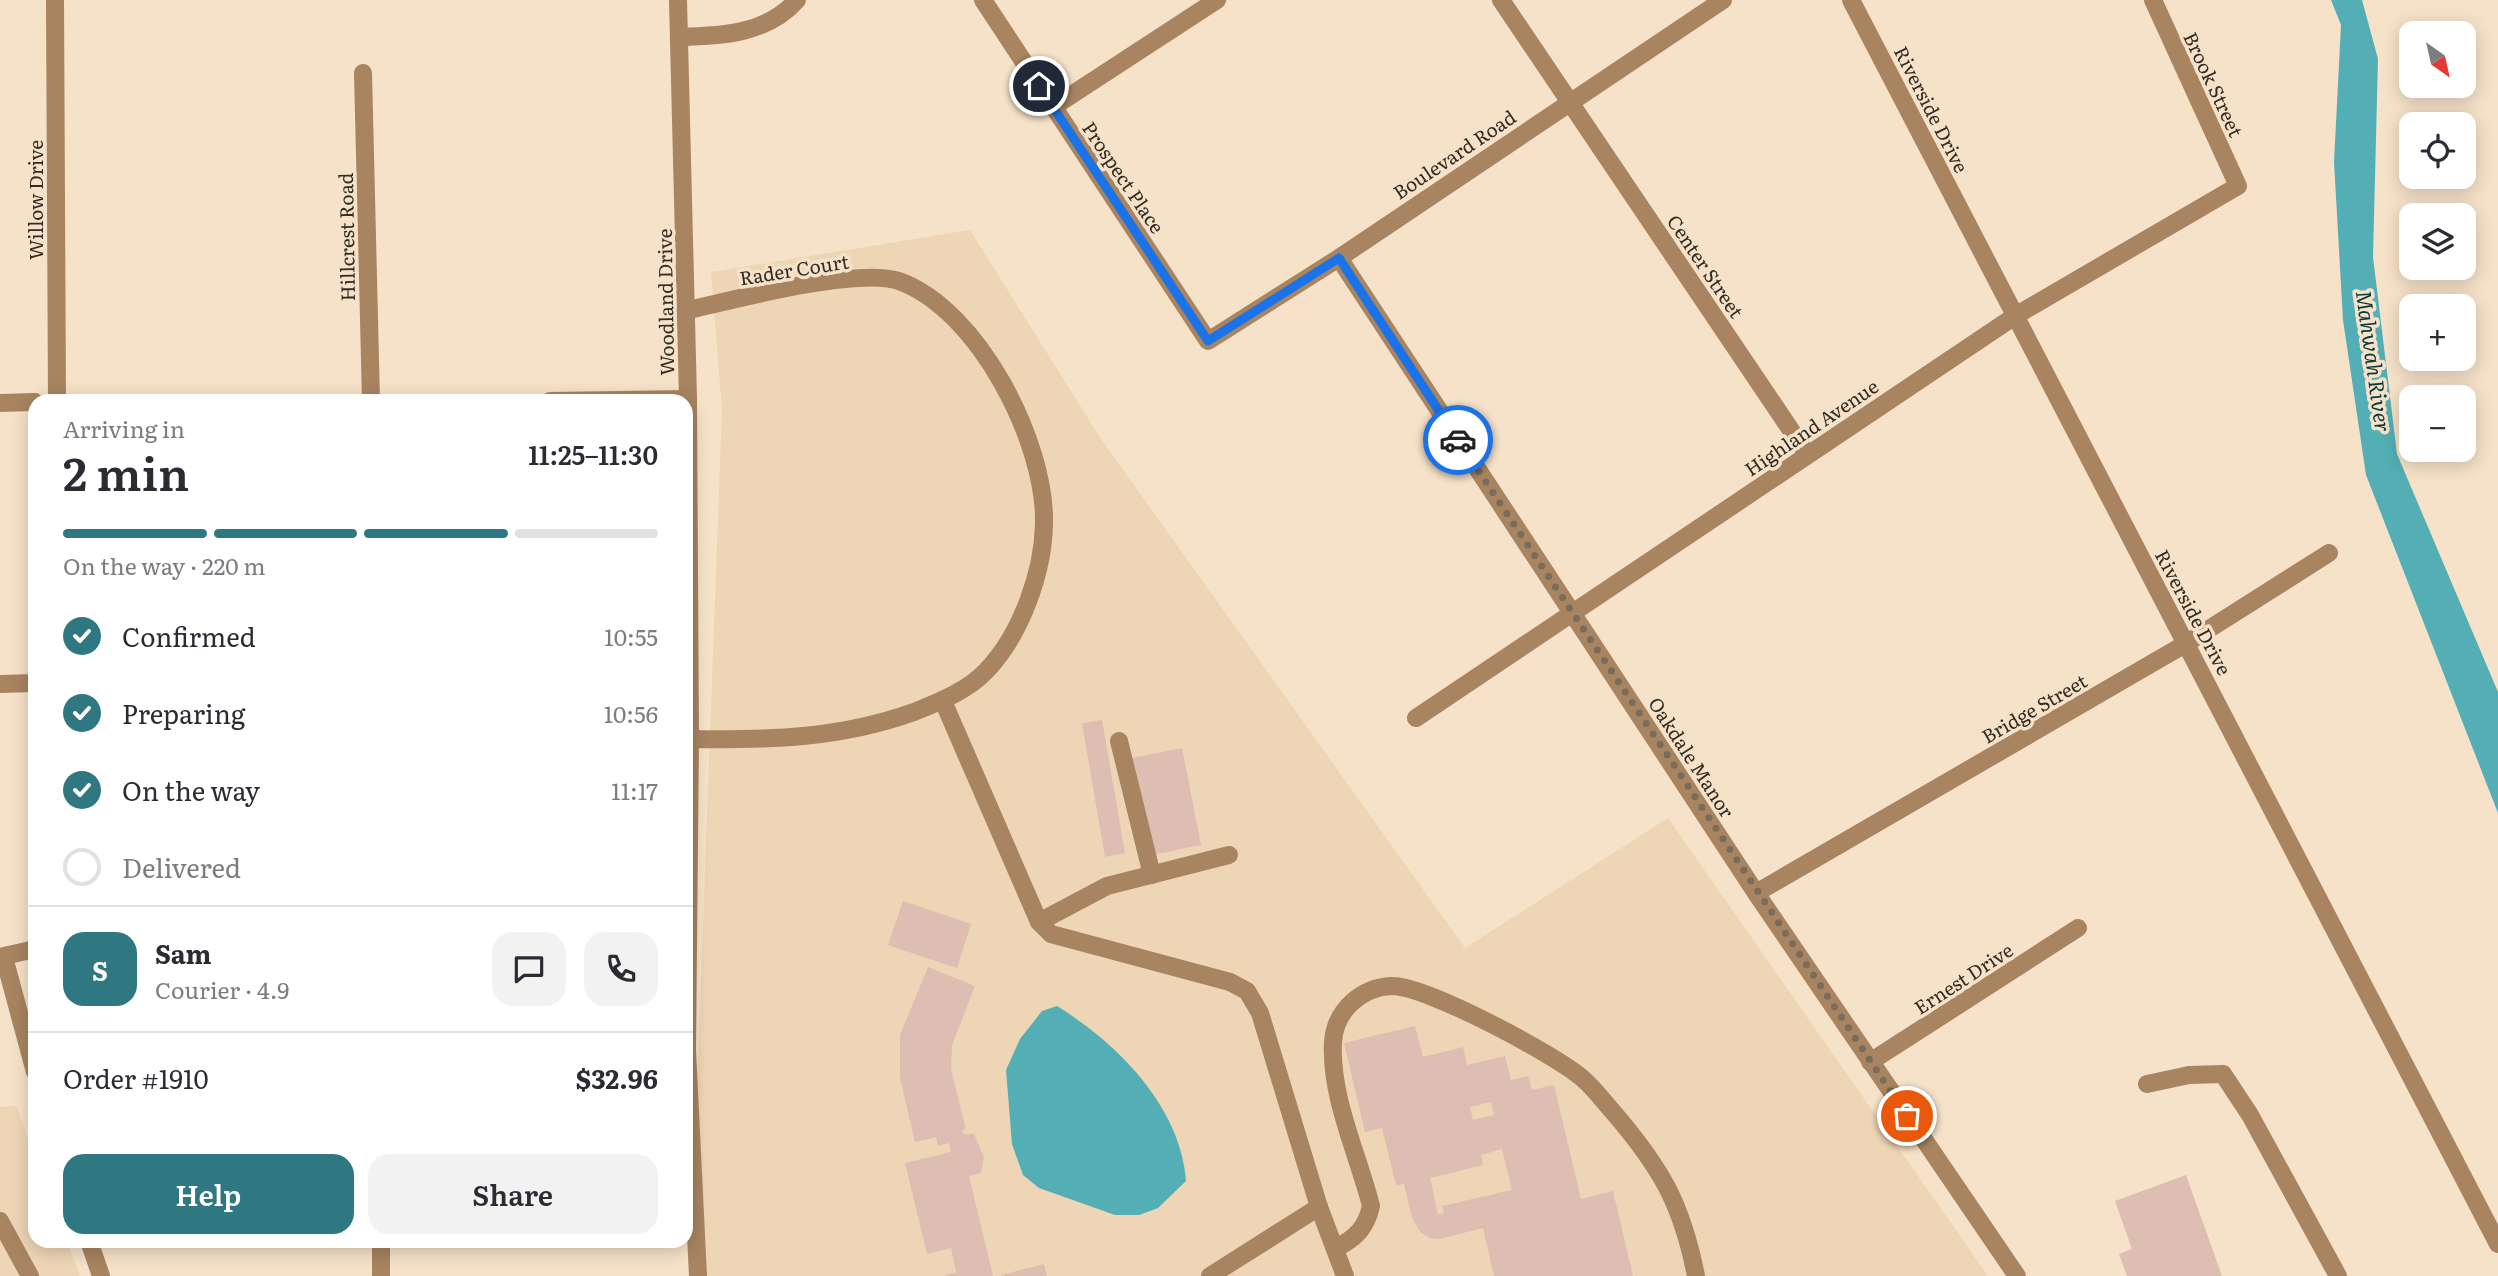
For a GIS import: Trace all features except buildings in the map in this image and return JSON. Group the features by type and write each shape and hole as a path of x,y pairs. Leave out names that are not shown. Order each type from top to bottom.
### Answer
{"street":[{"name":"Willow Drive","path":"55,0 57,394"},
{"name":"Woodland Drive","path":"678,0 686,216 688,394"},
{"path":"680,37 737,33 769,24 797,0"},
{"name":"Prospect Place","path":"984,0 1208,341"},
{"path":"1053,107 1217,0"},
{"name":"Center Street","path":"1501,0 1807,454"},
{"name":"Boulevard Road","path":"1208,341 1339,258 1723,0"},
{"name":"Riverside Drive","path":"1852,0 2498,1244"},
{"name":"Brook Street","path":"2153,0 2238,186"},
{"name":"Hillcrest Road","path":"363,73 371,394"},
{"name":"Highland Avenue","path":"1416,718 2015,316 2238,186"},
{"name":"Oakdale Manor","path":"1339,258 1756,893 2017,1276"},
{"name":"Rader Court","path":"685,311 842,279 897,280 936,301 986,358 1016,410 1036,465 1044,524 1037,575 1013,634 987,671 943,701 878,725 825,736 693,739"},
{"path":"0,403 28,402"},
{"name":"Bridge Street","path":"1756,893 2188,643 2329,553"},
{"path":"0,684 28,683"},
{"path":"943,701 1039,922 1051,934 1230,982 1247,991 1260,1013 1319,1207 1345,1276"},
{"path":"1119,741 1152,874"},
{"path":"1039,922 1107,886 1229,855"},
{"name":"Ernest Drive","path":"1870,1062 2078,928"},
{"path":"28,951 2,957 28,1048"},
{"path":"1336,1248 1352,1241 1367,1224 1371,1206 1337,1091 1333,1040 1343,1013 1360,993 1393,986 1440,999 1529,1045 1582,1077 1657,1165 1687,1230 1696,1276"},
{"path":"2147,1084 2189,1074 2223,1074 2338,1276"},
{"name":"Woodland Drive","path":"693,1182 698,1276"},
{"path":"1210,1276 1319,1207"},
{"path":"0,1220 30,1276"},
{"path":"91,1248 101,1276"},
{"path":"381,1248 381,1276"}],"shaded area":[{"path":"970,230 1101,439 1465,948 1668,818 1988,1276 690,1276 722,410 711,272"},
{"path":"16,1106 28,1138 28,1248 70,1248 80,1276 0,1276 0,1107"}],"water":[{"name":"Mahwah River","path":"2331,0 2362,0 2378,59 2373,257 2397,454 2498,692 2498,813 2366,475 2343,320 2334,162 2341,25"},
{"path":"1057,1006 1080,1021 1123,1058 1159,1103 1172,1127 1186,1181 1158,1208 1139,1215 1115,1215 1039,1188 1023,1175 1012,1144 1006,1070 1020,1039 1042,1011"}],"way so far":[{"path":"1458,440 1756,893 1907,1116"}],"route":[{"path":"1039,86 1208,341 1339,258 1458,440"}]}
